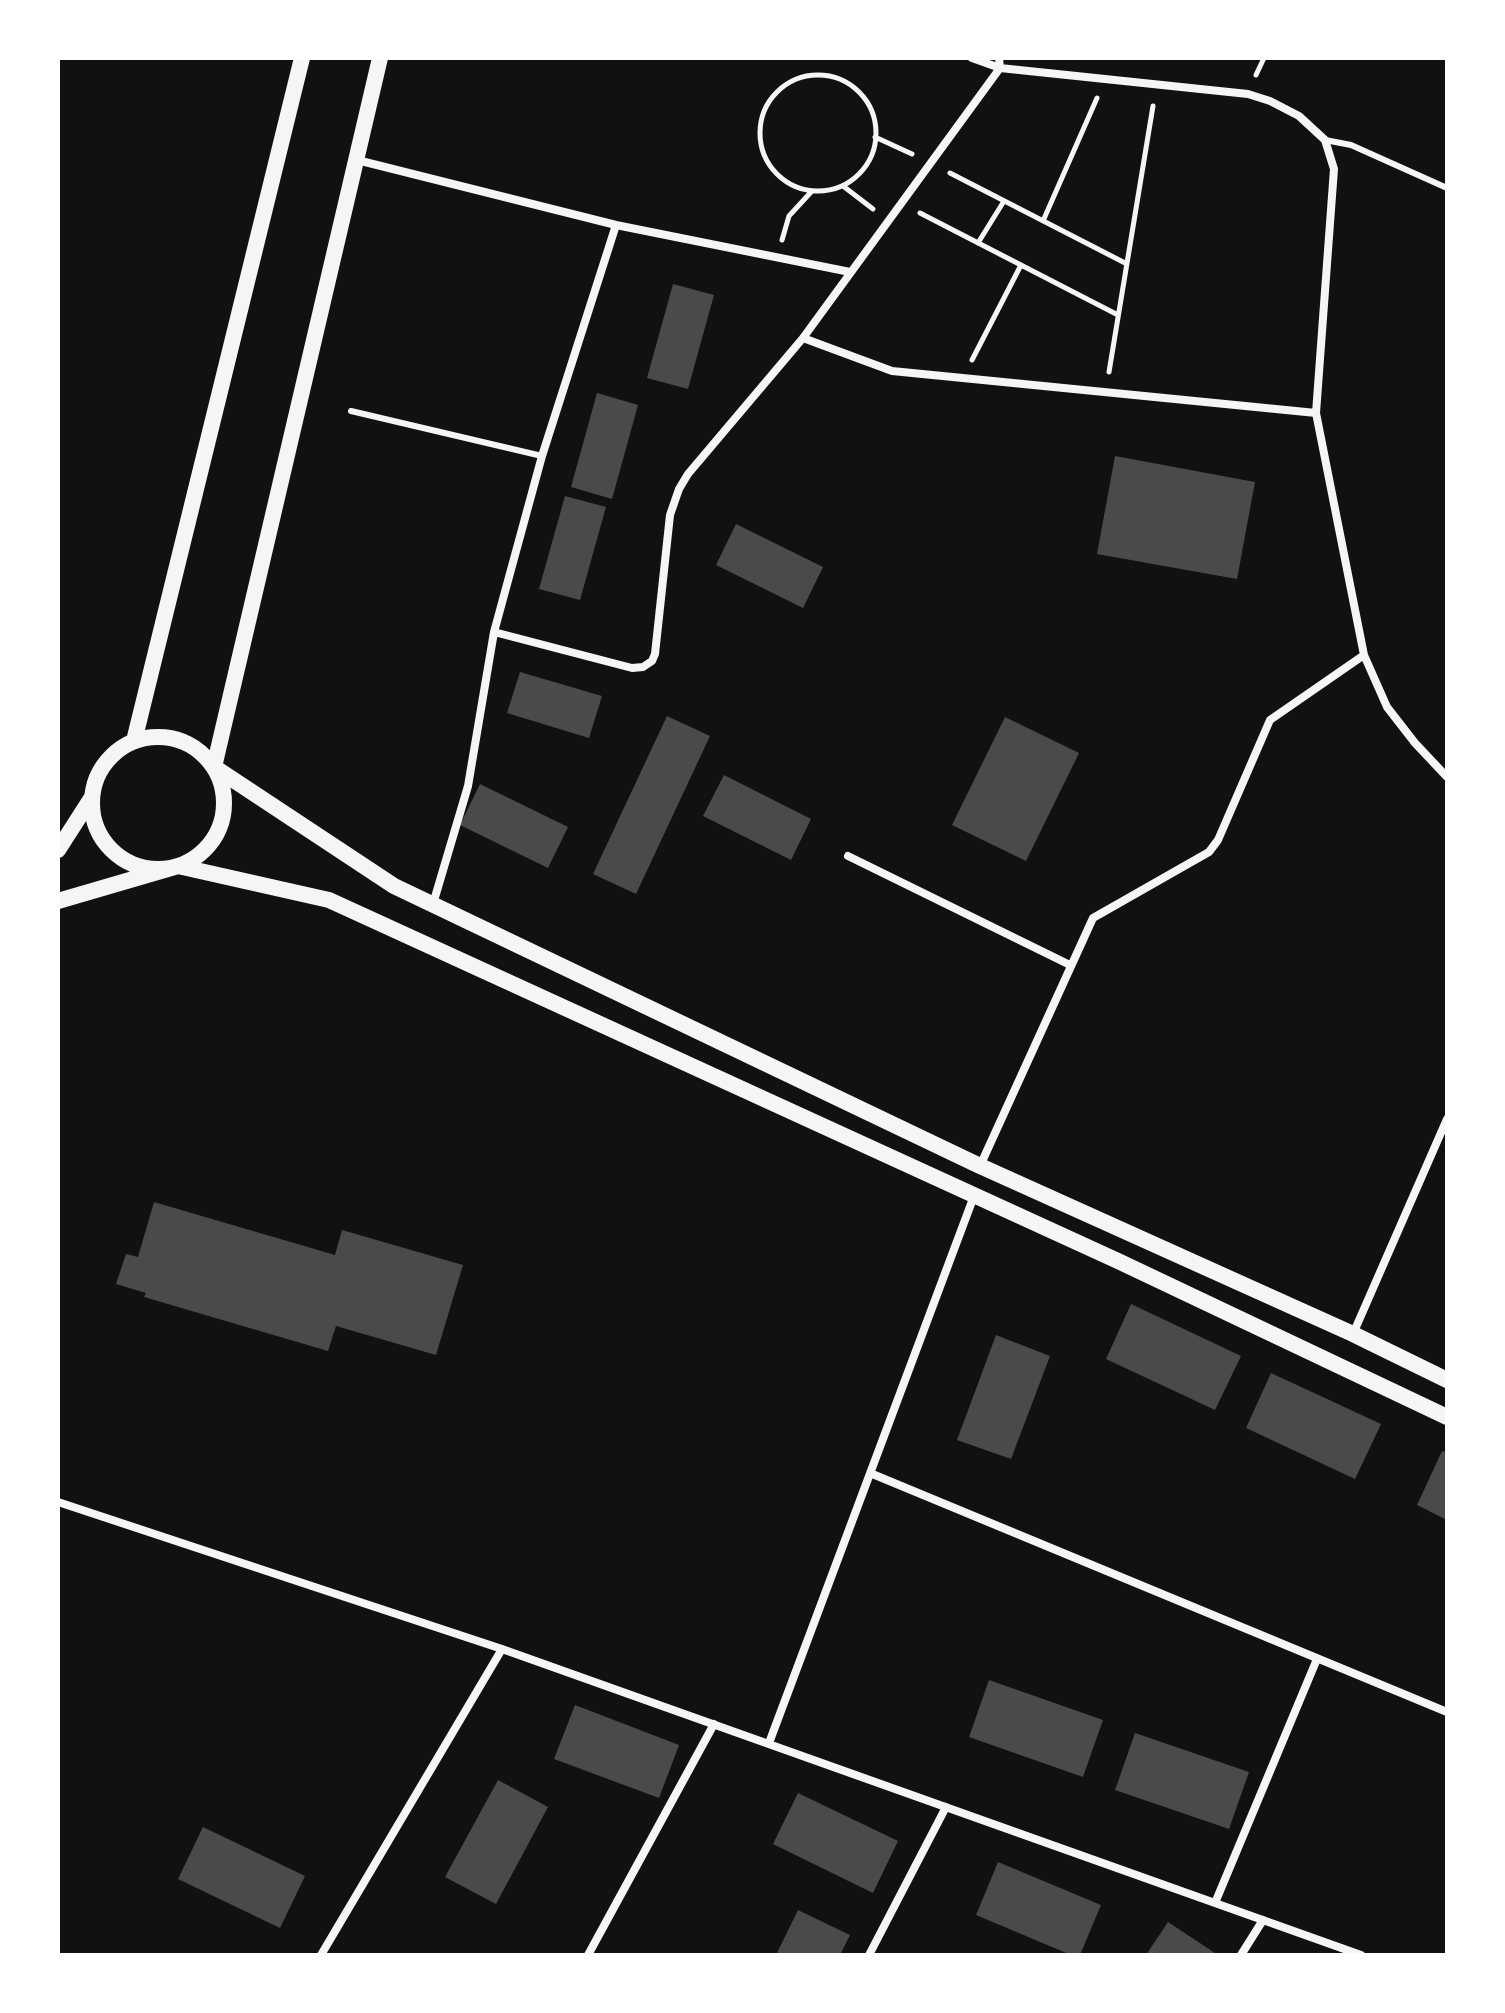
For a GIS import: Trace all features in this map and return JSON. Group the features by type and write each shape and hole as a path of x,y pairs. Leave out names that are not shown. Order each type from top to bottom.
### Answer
{"main road":[{"path":"134,741 302,58"},
{"path":"58,901 178,866 196,857 211,843 221,826 224,806 222,786 214,767 380,58"},
{"path":"1447,1380 1353,1334 980,1166 394,886 214,767 199,751 179,740 157,736 134,741 118,750 105,763 96,779 92,797 93,818 102,838 116,854 135,865 157,869 178,866 329,900 1447,1417"},
{"path":"58,850 92,797"}],"street":[{"path":"972,58 1256,96 1299,116 1325,140 1334,169 1316,413 1364,655 1387,707 1447,777"},
{"path":"494,632 632,668 643,667 652,661 670,515 679,489 688,474 803,338 999,63"},
{"path":"357,160 616,225 850,272"},
{"path":"433,905 468,786 494,632 542,456 616,225"},
{"path":"803,338 892,371 1316,413"},
{"path":"980,1166 1093,918 1209,852 1218,840 1270,720 1364,655"},
{"path":"848,856 1070,965"},
{"path":"1353,1334 1447,1119"},
{"path":"769,1743 974,1196"},
{"path":"870,1473 1447,1712"},
{"path":"58,1502 502,1649 1361,1955"},
{"path":"321,1955 502,1649"},
{"path":"1215,1903 1317,1659"},
{"path":"588,1955 714,1724"},
{"path":"869,1955 946,1807"},
{"path":"1241,1955 1263,1920"}],"lane":[{"path":"1325,140 1351,145 1447,188"},
{"path":"351,411 542,456"}],"path":[{"path":"809,76 829,76 847,83 862,96 873,113 873,152 864,169 842,185 831,190 812,191 795,186 779,176 768,162 761,145 760,127 765,109 775,94 790,83 809,76"},
{"path":"1043,221 1106,78"},
{"path":"1105,393 1157,84"},
{"path":"875,137 1127,264"},
{"path":"842,185 889,220"},
{"path":"779,258 786,222 812,191"},
{"path":"978,243 1004,201"},
{"path":"901,203 1118,315"},
{"path":"961,379 1021,265"}],"building":[{"path":"673,284 714,295 688,389 647,378"},
{"path":"597,393 638,405 612,499 571,487"},
{"path":"1115,456 1255,482 1237,579 1097,554"},
{"path":"565,496 606,507 580,600 539,589"},
{"path":"736,524 823,567 803,608 716,565"},
{"path":"520,672 602,696 589,738 507,713"},
{"path":"667,716 710,736 636,894 593,874"},
{"path":"1005,717 1079,753 1026,861 952,825"},
{"path":"724,775 811,819 791,860 703,816"},
{"path":"480,784 568,827 548,868 460,825"},
{"path":"154,1202 335,1255 342,1230 463,1265 436,1355 336,1326 328,1351 144,1297 146,1293 116,1284 126,1254 138,1257"},
{"path":"1131,1304 1241,1356 1215,1410 1106,1359"},
{"path":"996,1335 1050,1356 1011,1459 957,1440"},
{"path":"1271,1373 1381,1424 1355,1479 1246,1428"},
{"path":"1442,1451 1447,1453 1447,1520 1417,1505"},
{"path":"989,1680 1103,1720 1083,1777 969,1737"},
{"path":"575,1705 679,1745 659,1798 554,1759"},
{"path":"1135,1733 1249,1772 1229,1829 1115,1790"},
{"path":"498,1780 548,1807 496,1904 445,1877"},
{"path":"798,1793 898,1841 873,1893 773,1844"},
{"path":"203,1827 305,1876 280,1928 178,1879"},
{"path":"998,1862 1101,1905 1080,1955 1071,1955 976,1915"},
{"path":"798,1910 850,1935 840,1955 776,1955"},
{"path":"1168,1922 1218,1955 1146,1955"}]}
